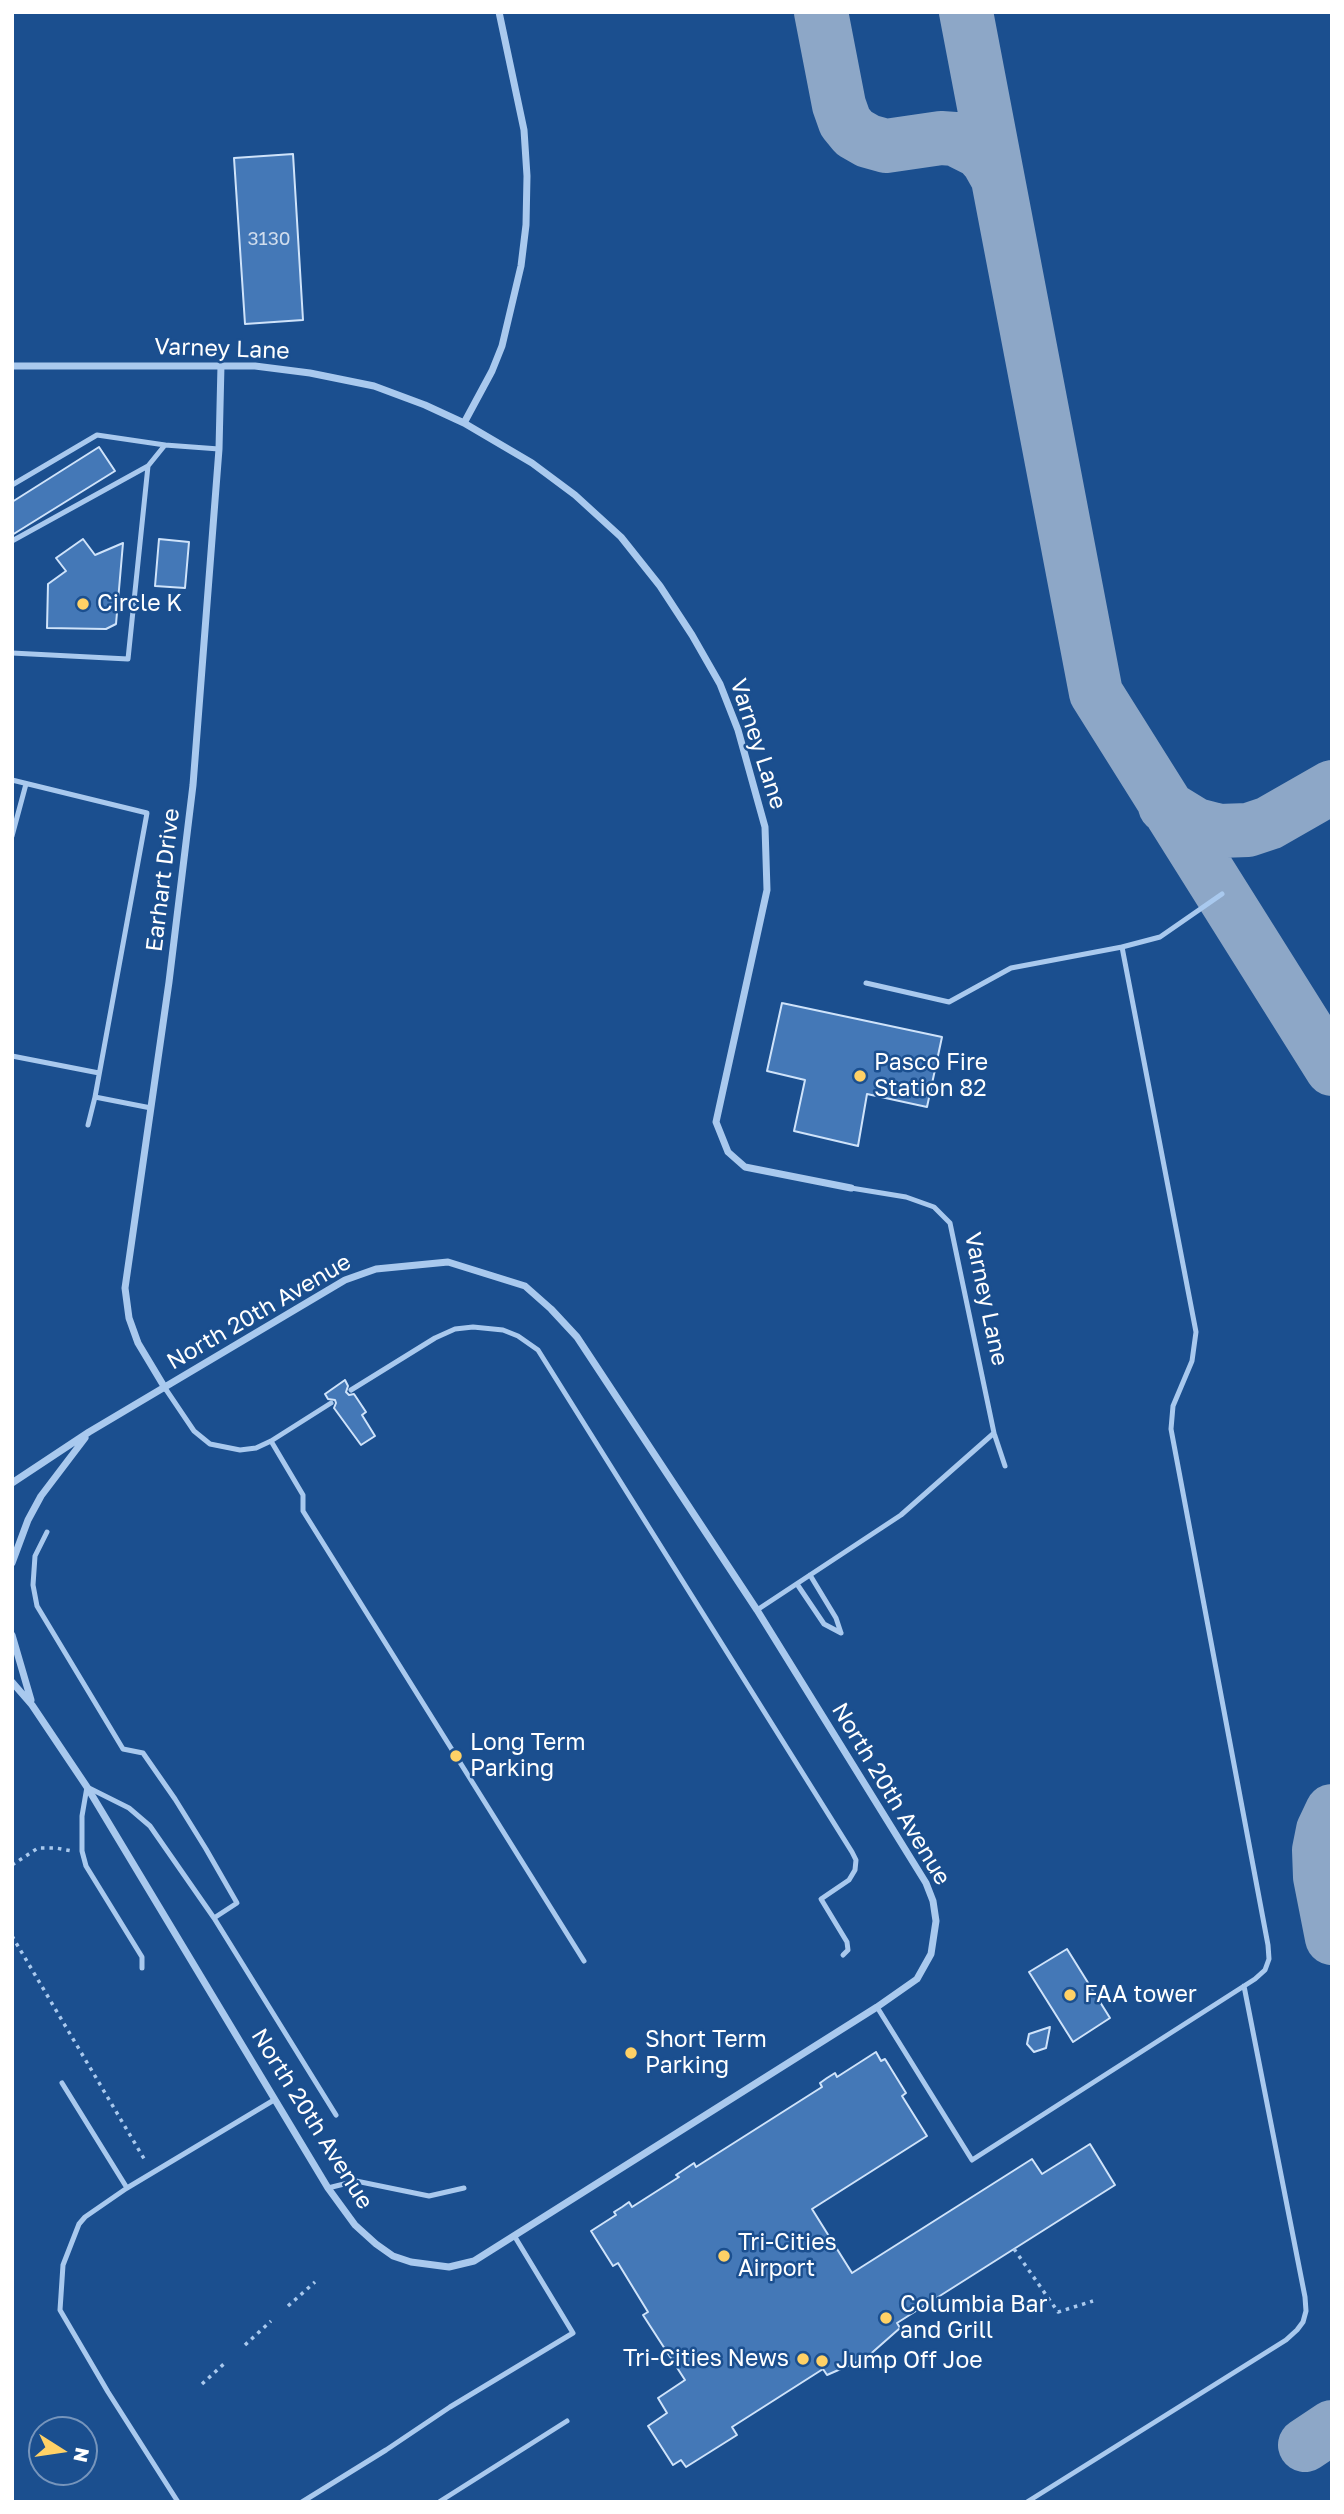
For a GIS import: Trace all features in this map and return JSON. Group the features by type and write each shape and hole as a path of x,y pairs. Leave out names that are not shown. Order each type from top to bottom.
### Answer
{"street":[{"path":"464,423 502,346 522,266 526,225 524,130 499,12"},
{"name":"Earhart Drive","path":"165,1388 138,1343 129,1318 125,1288 181,896 193,785 219,449 222,365"},
{"name":"Varney Lane","path":"12,366 255,366 310,373 374,386 464,423 532,463 575,495 621,537 679,615 720,684 738,730 765,827 767,890 716,1122 727,1152 745,1167 850,1188"},
{"name":"North 20th Avenue","path":"12,1483 89,1432 345,1280 376,1269 449,1262 525,1286 551,1309 577,1338 757,1610 926,1882 933,1901 935,1938 917,1979 515,2237 474,2262 449,2267 411,2263 376,2245 355,2225 328,2189 87,1787 32,1704 12,1682"},
{"path":"12,1563 34,1508 89,1432"},
{"path":"12,1635 32,1704"}],"lane":[{"path":"12,485 97,435 165,445 219,449"},
{"path":"12,541 148,466 165,445"},
{"path":"12,653 128,659 148,466"},
{"path":"12,780 147,813 88,1125"},
{"path":"12,836 26,783"},
{"path":"866,983 949,1002 1011,968 1160,937 1222,894"},
{"path":"877,2007 972,2160 1244,1986 1265,1970 1269,1959 1171,1429 1173,1406 1192,1361 1196,1332 1122,947"},
{"path":"12,1056 99,1073"},
{"path":"95,1097 151,1108"},
{"name":"Varney Lane","path":"850,1188 906,1197 934,1207 950,1223 994,1433 1005,1466"},
{"path":"351,1390 435,1338 455,1329 472,1327 503,1330 518,1336 538,1350 856,1860 855,1870 849,1880 821,1899 847,1942 848,1950 843,1955"},
{"path":"165,1388 194,1431 209,1444 240,1450 256,1448 271,1441 331,1403"},
{"path":"757,1610 901,1515 994,1433"},
{"path":"271,1441 303,1495 303,1511 584,1961"},
{"path":"47,1532 35,1556 33,1585 37,1606 122,1749 143,1753 176,1798 237,1903 214,1918"},
{"path":"797,1584 824,1624 841,1633 836,1618 810,1575"},
{"path":"142,1968 142,1958 86,1866 82,1851 82,1816 87,1787 129,1808 150,1826 214,1918 336,2115"},
{"path":"1027,2502 1286,2340 1303,2322 1306,2311 1305,2297 1244,1986"},
{"path":"62,2083 127,2188"},
{"path":"178,2502 107,2392 60,2310 63,2264 79,2224 85,2217 127,2188 274,2099"},
{"path":"328,2189 356,2181 429,2196 464,2188"},
{"path":"302,2502 450,2407 573,2333 515,2237"},
{"path":"439,2502 567,2421"}],"path":[{"path":"12,1865 38,1848 74,1852"},
{"path":"12,1936 146,2161"},
{"path":"1014,2249 1058,2312 1093,2301"},
{"path":"288,2306 315,2282"},
{"path":"245,2345 271,2321"},
{"path":"202,2384 226,2362"}],"building":[{"path":"293,154 303,320 245,324 234,158"},
{"path":"99,447 115,471 12,535 12,502"},
{"name":"Circle K","path":"83,539 95,555 123,543 116,624 106,629 47,628 48,584 66,571 56,558"},
{"path":"159,539 189,542 185,588 155,586"},
{"name":"Pasco Fire Station 82","path":"782,1003 942,1037 927,1107 867,1094 858,1146 794,1131 805,1080 767,1071"},
{"path":"345,1380 348,1386 346,1392 349,1395 354,1394 366,1412 362,1415 375,1436 361,1445 334,1408 335,1400 328,1399 325,1394"},
{"name":"FAA tower","path":"1067,1949 1110,2018 1073,2042 1029,1972"},
{"path":"1050,2027 1046,2048 1034,2052 1027,2044 1029,2034"},
{"name":"Tri-Cities Airport","path":"876,2052 881,2061 885,2059 906,2093 902,2096 927,2136 812,2209 852,2273 1032,2159 1042,2174 1090,2144 1115,2185 897,2323 900,2328 866,2358 827,2375 823,2369 732,2427 737,2435 686,2467 681,2460 673,2465 648,2426 667,2413 658,2398 685,2380 643,2315 648,2312 618,2263 613,2266 591,2231 616,2215 614,2212 629,2202 632,2207 679,2177 676,2175 694,2163 696,2167 822,2087 820,2083 827,2078 835,2073 837,2077"}],"taxiway":[{"path":"821,12 839,105 845,122 854,133 868,141 886,146 941,138 955,139 979,151 997,177"},
{"path":"966,12 1096,693 1332,1069"},
{"path":"1165,806 1196,825 1219,831 1248,830 1269,823 1332,787"},
{"path":"1332,1811 1323,1830 1319,1850 1320,1877 1332,1938"},
{"path":"1305,2445 1332,2427"}],"place":[{"name":"Circle K","path":"83,604"},
{"name":"Pasco Fire Station 82","path":"860,1076"},
{"name":"Long Term Parking","path":"456,1756"},
{"name":"FAA tower","path":"1070,1995"},
{"name":"Short Term Parking","path":"631,2053"},
{"name":"Tri-Cities Airport","path":"724,2256"},
{"name":"Columbia Bar and Grill","path":"886,2318"},
{"name":"Tri-Cities News","path":"803,2359"},
{"name":"Jump Off Joe","path":"822,2361"}]}
